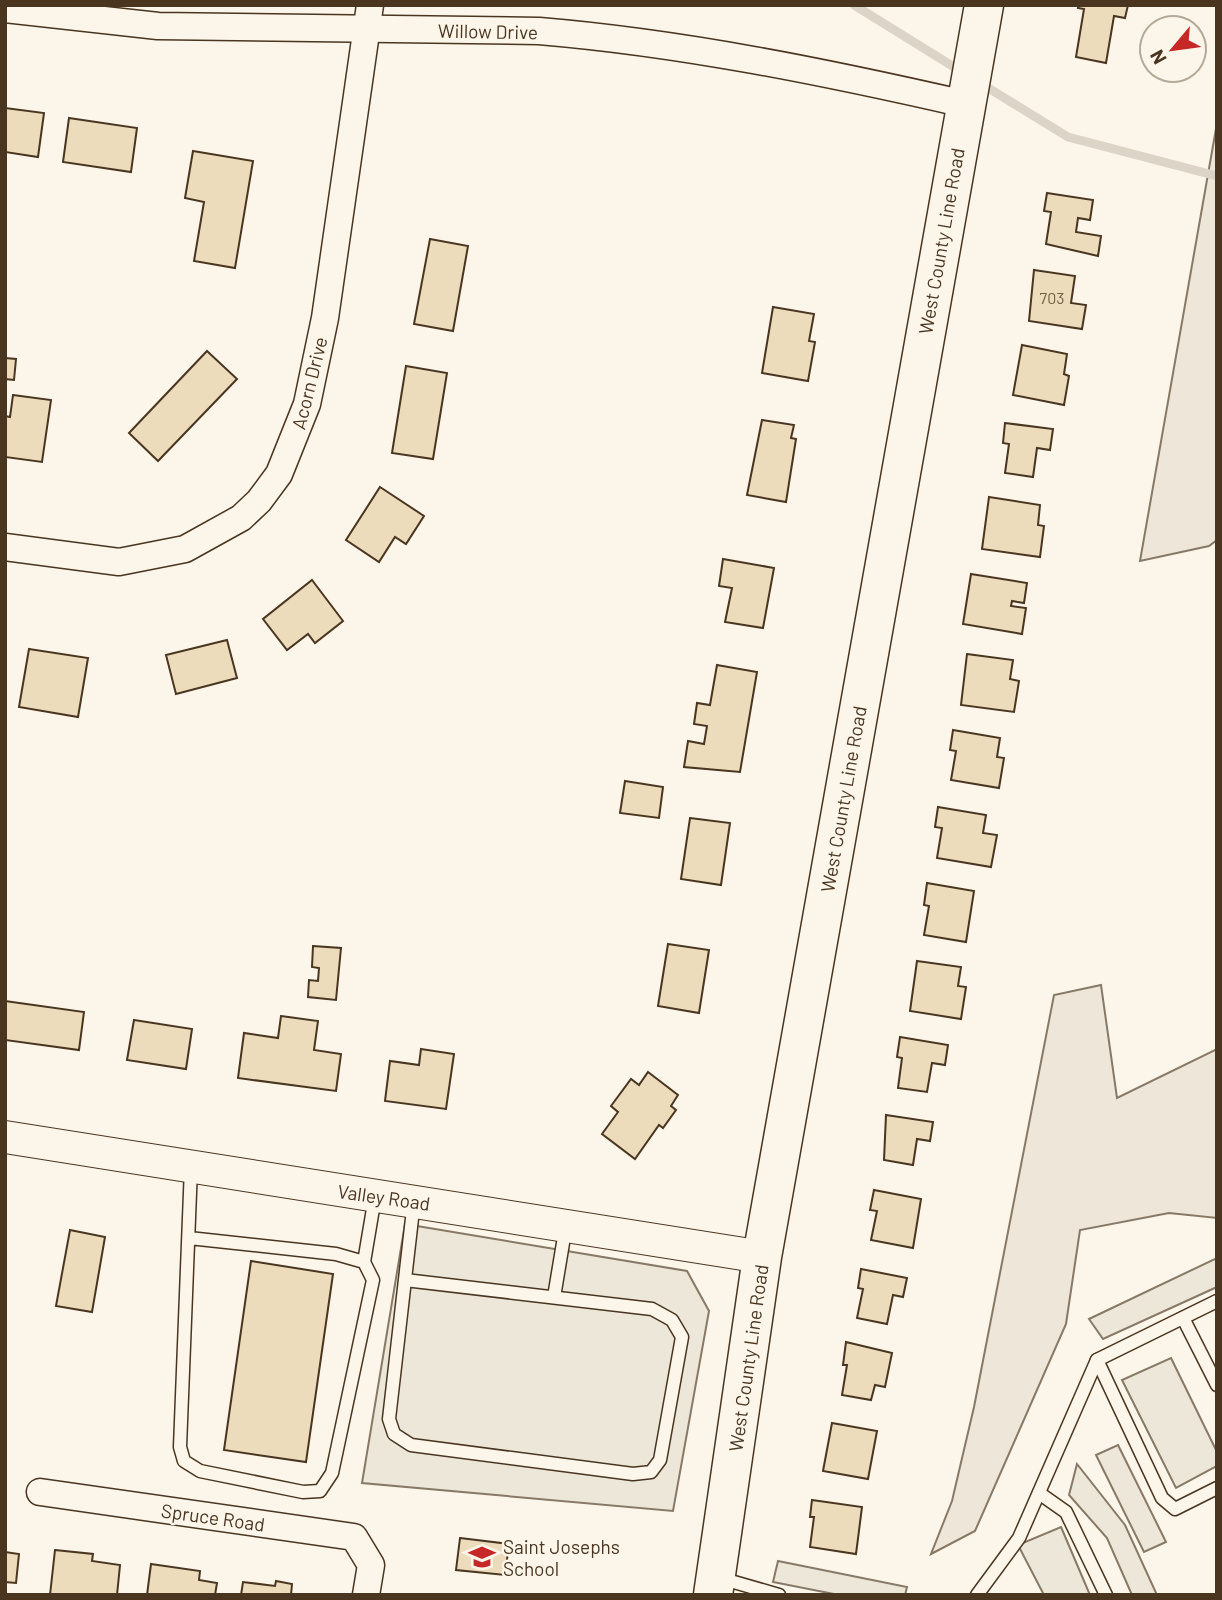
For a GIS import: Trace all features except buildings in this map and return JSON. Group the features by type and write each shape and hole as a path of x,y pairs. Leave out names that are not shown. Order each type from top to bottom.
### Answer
{"main road":[{"name":"West County Line Road","path":"715,1586 762,1257 984,5"}],"street":[{"name":"Willow Drive","path":"5,9 158,26 367,17 589,35 844,76 965,104"},
{"name":"Acorn Drive","path":"5,547 119,562 185,549 241,518 259,501 279,474 307,404 325,318 358,98 367,17"},
{"name":"Valley Road","path":"5,1137 762,1257"},
{"name":"Spruce Road","path":"40,1492 354,1537 370,1565 366,1595"}],"lane":[{"path":"191,1167 180,1447 184,1461 200,1471 303,1492 320,1491 332,1473 373,1280 364,1262 375,1197"},
{"path":"405,1280 652,1308 672,1320 681,1337 660,1460 651,1472 633,1474 411,1446 394,1434 389,1419 414,1201"},
{"path":"554,1297 566,1225"},
{"path":"189,1238 336,1254 364,1262"},
{"path":"977,1595 1019,1538 1097,1360 1217,1301"},
{"path":"1182,1318 1217,1385"},
{"path":"1097,1360 1162,1498 1175,1509 1217,1488"},
{"path":"1039,1493 1066,1512 1107,1595"},
{"path":"715,1586 779,1595"}],"shaded area":[{"path":"1217,123 1217,540 1209,546 1140,561"},
{"path":"1101,985 1117,1098 1217,1049 1217,1218 1169,1213 1080,1230 1066,1324 975,1531 931,1554 952,1501 974,1407 1054,995"},
{"path":"405,1224 687,1271 709,1311 673,1511 362,1483"},
{"path":"1217,1258 1217,1287 1103,1339 1089,1319"},
{"path":"1171,1358 1217,1452 1217,1466 1176,1488 1122,1380"},
{"path":"1118,1445 1166,1542 1144,1552 1096,1455"},
{"path":"1077,1464 1125,1525 1157,1595 1132,1595 1107,1538 1069,1495"},
{"path":"1061,1527 1090,1595 1044,1595 1018,1545"},
{"path":"778,1561 907,1587 905,1595 839,1595 773,1582"}],"waterway":[{"path":"854,5 962,72"},
{"path":"980,83 1068,137 1217,176"}],"place":[{"name":"Saint Josephs School","path":"482,1557"}]}
